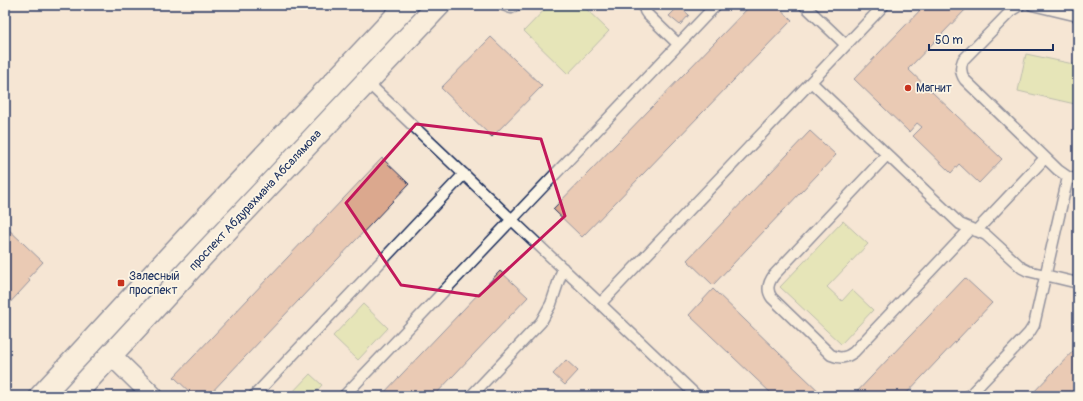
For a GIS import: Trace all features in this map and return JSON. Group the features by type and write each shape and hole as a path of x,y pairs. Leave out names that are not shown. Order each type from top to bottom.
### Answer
{"main road":[{"name":"проспект Абдурахмана Абсалямова","path":"41,396 193,231 407,5"},
{"name":"проспект Абдурахмана Абсалямова","path":"73,396 205,253 439,5"}],"street":[{"path":"111,355 154,396"}],"lane":[{"path":"503,5 511,8 518,5"},
{"path":"644,5 647,14 678,44"},
{"path":"344,396 716,5"},
{"path":"804,5 846,45"},
{"path":"600,304 884,5"},
{"path":"969,396 1032,329 1073,178 1062,173 1045,158 965,80 961,73 961,65 963,60 1012,10 1020,5"},
{"path":"1036,5 1078,16"},
{"path":"367,82 697,396"},
{"path":"811,82 957,221 986,235 1022,268 1078,283"},
{"path":"888,155 769,282 768,289 772,298 831,354 841,358 848,357 854,352 1045,158"},
{"path":"254,396 464,174"},
{"path":"471,396 542,322 551,304 563,268"}],"highlighted area":[{"path":"416,124 541,139 565,216 479,296 401,285 346,203"}],"green space":[{"path":"549,5 582,5 609,31 568,74 524,31"},
{"path":"1026,54 1078,65 1078,90 1075,104 1018,91"},
{"path":"843,221 868,244 827,287 842,301 852,290 873,310 841,344 780,287"},
{"path":"363,304 388,328 358,360 333,336"},
{"path":"310,374 322,385 312,396 289,396"}],"building":[{"path":"751,5 776,5 792,20 582,237 553,209"},
{"path":"925,5 970,5 908,69 1002,159 979,183 959,164 951,173 913,136 922,127 917,123 909,132 854,79"},
{"path":"679,6 689,15 680,25 669,16"},
{"path":"491,37 542,86 492,137 441,88"},
{"path":"810,131 836,155 713,285 687,260"},
{"path":"382,158 409,184 208,396 194,396 174,377"},
{"path":"5,226 43,262 28,278 30,281 5,308"},
{"path":"500,271 528,297 434,396 381,396"},
{"path":"965,278 992,303 904,396 853,396"},
{"path":"713,289 824,396 774,396 689,315"},
{"path":"1078,346 1078,396 1030,396"},
{"path":"566,360 578,371 565,385 553,374"}],"place":[{"name":"Магнит","path":"908,88"},
{"name":"Залесный проспект","path":"121,283"}]}
